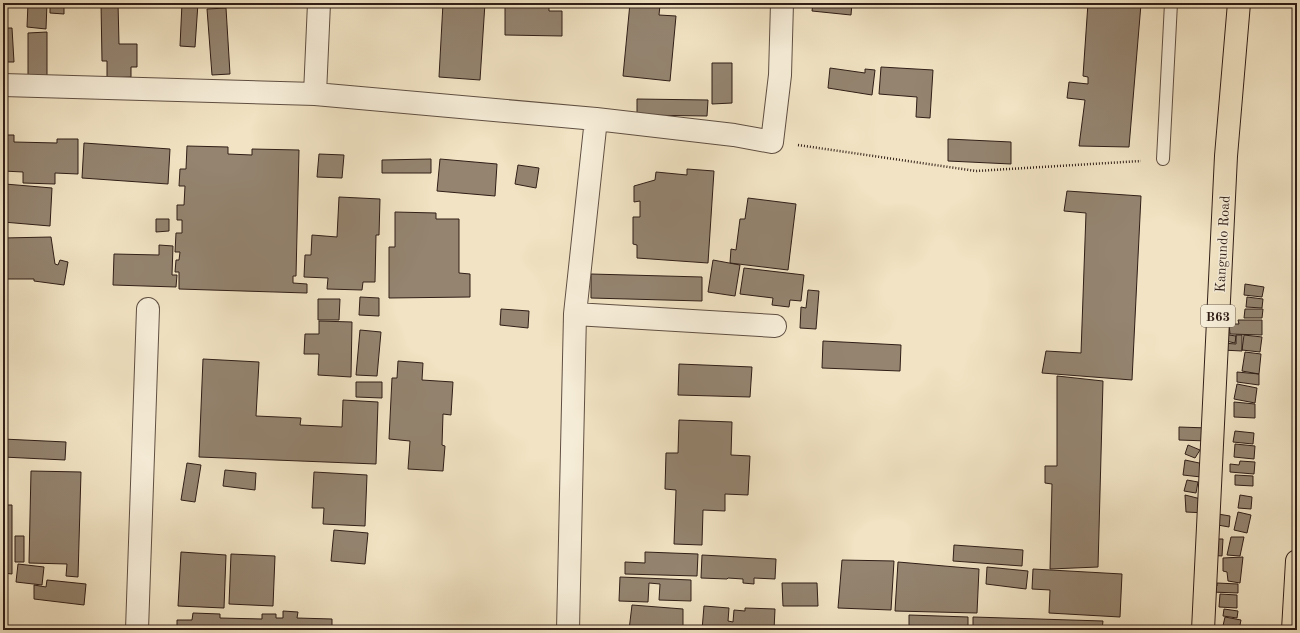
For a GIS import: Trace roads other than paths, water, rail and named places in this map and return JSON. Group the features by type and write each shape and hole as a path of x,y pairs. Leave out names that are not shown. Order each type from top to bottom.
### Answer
{"highway":[{"name":"Kangundo Road","path":"1203,630 1226,156 1239,3"},
{"path":"1293,630 1297,561"}],"street":[{"path":"315,94 319,3"},
{"path":"3,85 315,94 596,119 734,135 772,142 780,75 782,3"},
{"path":"568,630 575,314 596,119"},
{"path":"137,630 148,309"},
{"path":"575,314 775,326"}],"lane":[{"path":"1163,159 1171,3"}]}
